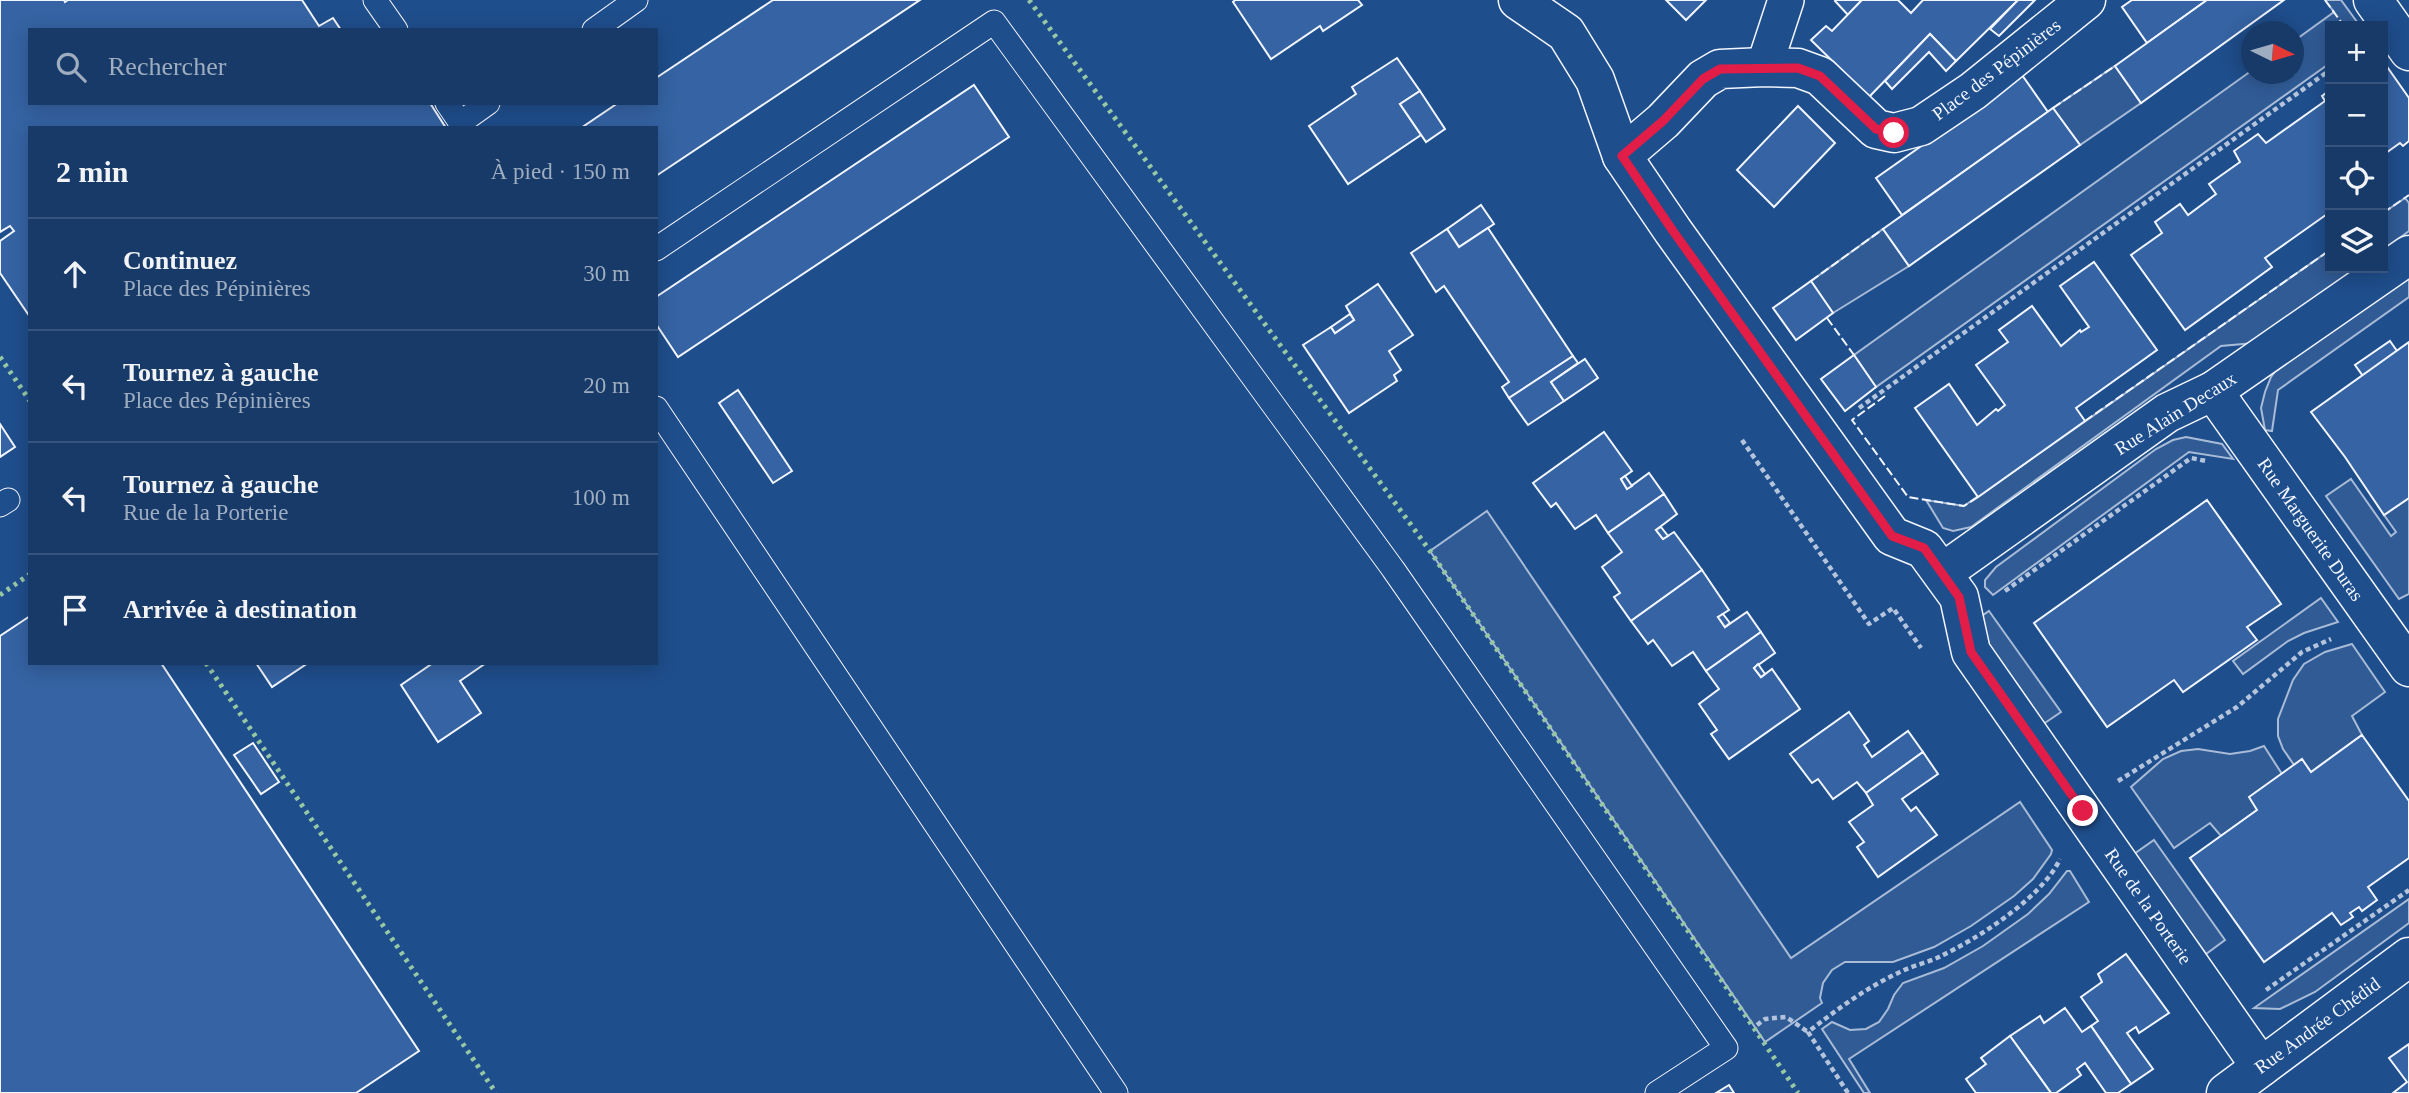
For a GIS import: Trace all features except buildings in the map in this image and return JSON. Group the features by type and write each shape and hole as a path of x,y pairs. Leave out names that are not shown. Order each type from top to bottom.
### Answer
{"street":[{"name":"Rue de la Porterie","path":"1518,0 1566,33 1595,80 1622,156 1673,231 1892,536 1924,548 1959,597 1971,652 2261,1067"},
{"path":"1764,67 1786,0"},
{"name":"Place des Pépinières","path":"1622,156 1663,121 1703,79 1720,69 1798,68 1820,76 1876,129 1894,133 1920,126 1973,91 2086,0"},
{"path":"2373,0 2409,51"},
{"name":"Rue Alain Decaux","path":"1942,573 2167,413 2213,391 2409,255"},
{"name":"Rue Marguerite Duras","path":"2213,391 2409,667"},
{"name":"Rue Andrée Chédid","path":"2226,1093 2409,957"}],"lane":[{"path":"375,0 395,28"},
{"path":"597,28 636,0"},
{"path":"658,248 993,22 1392,569 1726,1048 1657,1093"},
{"path":"448,105 462,125 486,105"},
{"path":"658,411 1116,1093"}],"path":[{"path":"1852,413 2325,74"},
{"path":"2002,593 2191,458 2217,463"},
{"path":"2110,770 2118,781"},
{"path":"2259,980 2267,991 2409,890"},
{"path":"1808,1032 1828,1016"},
{"path":"1726,1048 1765,1019 1786,1017 1808,1032 1848,1093"}],"shaded area":[{"path":"2325,0 2341,0 2356,21 2325,21 2325,67 2304,82 2304,34 2334,12"},
{"path":"2115,66 2141,103 2080,145 2053,108"},
{"path":"2241,78 2241,84 2301,84 1876,387 1854,355"},
{"path":"2405,198 2409,203 2409,231 2388,246 2388,210"},
{"path":"1883,229 1909,266 1833,313 1811,281"},
{"path":"2325,253 2325,273 2351,273 2254,343 2221,346 1971,527 1953,531 1943,528 1926,500 1964,506"},
{"path":"2409,269 2409,297 2278,390 2272,431 2265,430 2261,408 2265,392 2271,377 2285,358"},
{"path":"2186,437 2222,444 2233,459 2189,452 1993,595 1985,587 1985,580 1996,567 2156,449"},
{"path":"2351,479 2391,536 2396,532 2384,515 2409,498 2409,594 2399,599 2326,496"},
{"path":"1487,511 1791,958 2020,802 2052,850 2051,854 2033,879 2014,896 1971,926 1934,947 1893,962 1845,962 1832,970 1823,983 1820,998 1822,1003 1765,1042 1430,551"},
{"path":"2321,598 2338,622 2288,641 2243,674 2233,661"},
{"path":"1989,611 2061,712 2042,725 1989,653 1979,618"},
{"path":"2352,644 2385,692 2352,716 2362,735 2311,772 2294,765 2283,749 2278,736 2278,719 2293,680 2304,664 2325,652"},
{"path":"2264,746 2282,774 2257,810 2221,836 2210,823 2174,848 2131,787 2163,759 2181,751 2198,749 2230,754"},
{"path":"2154,840 2225,940 2206,954 2134,854"},
{"path":"2067,871 2070,871 2089,902 1849,1059 1870,1093 1864,1093 1822,1029 1832,1022 1850,1030 1866,1029 1879,1022 1903,983 1944,968 1983,946 2028,914 2049,894"},
{"path":"2409,899 2409,923 2315,992 2280,1009 2254,1008"}],"hedge":[{"path":"1029,0 1430,551 1798,1093"},
{"path":"0,357 28,398"},
{"path":"0,595 28,575"},
{"path":"207,665 496,1093"}],"fence":[{"path":"2325,0 2340,21"},
{"path":"2053,108 2115,66"},
{"path":"2387,210 2409,195"},
{"path":"1811,281 1883,229"},
{"path":"2085,421 2325,253"},
{"path":"1827,318 1854,355"},
{"path":"1885,396 1852,420 1908,497 1964,506 1978,497"}],"route":[{"path":"1894,133 1876,129 1820,76 1798,68 1720,69 1703,79 1663,121 1622,156 1892,536 1924,548 1959,597 1971,652 2083,811"}]}
